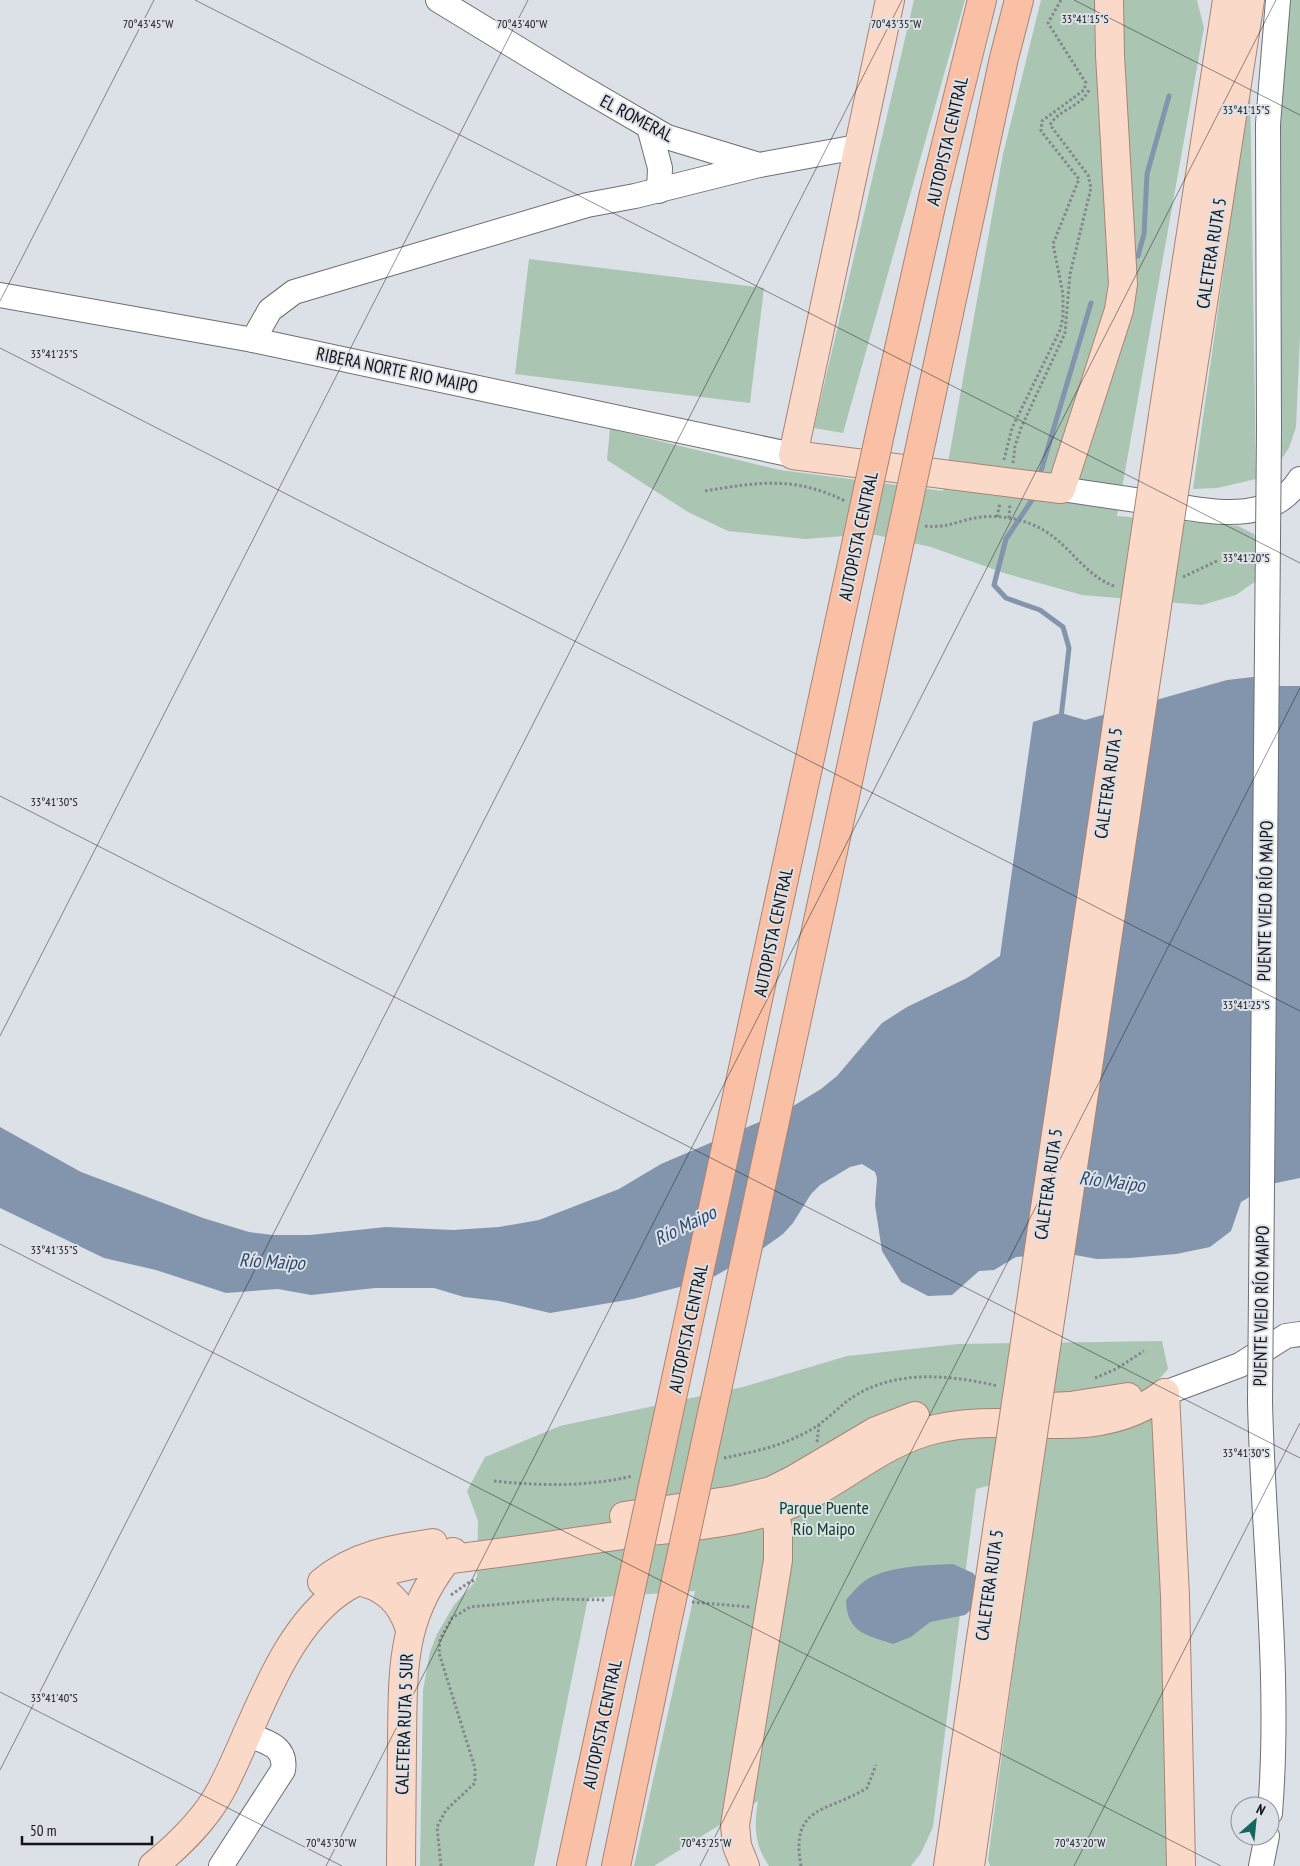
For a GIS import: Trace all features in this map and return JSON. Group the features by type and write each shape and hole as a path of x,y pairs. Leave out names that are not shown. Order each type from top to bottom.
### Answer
{"highway":[{"name":"AUTOPISTA CENTRAL","path":"571,1866 881,429 950,125 982,0"},
{"path":"616,1866 1004,58 1019,0"}],"main road":[{"path":"890,0 857,147 793,455 1061,489 1118,310 1124,284 1110,56 1109,0"},
{"name":"CALETERA RUTA 5","path":"965,1865 990,1646 1174,417 1227,0"},
{"name":"CALETERA RUTA 5","path":"1174,417 1250,0"},
{"path":"245,1734 251,1700 267,1659 295,1610 316,1587 342,1568 375,1553 734,1500 773,1500 808,1496 893,1444 921,1433 955,1425 985,1422 1052,1425 1090,1423 1137,1412 1165,1392"},
{"path":"1165,1392 1175,1596 1180,1866"},
{"path":"153,1866 184,1839 210,1807 229,1773 245,1734 291,1646 303,1629 326,1602 356,1581 402,1567 734,1520 773,1500"},
{"path":"745,1866 737,1846 735,1825 779,1544 773,1500"},
{"name":"CALETERA RUTA 5 SUR","path":"401,1866 402,1677 410,1630 423,1595 446,1560 463,1539"},
{"path":"356,1581 374,1586 390,1595 403,1611 410,1630"},
{"name":"CALETERA RUTA 5","path":"965,1865 954,1825 990,1646"},
{"path":"936,1866 954,1825"}],"street":[{"name":"EL ROMERAL","path":"438,0 667,137 758,165 857,147"},
{"name":"PUENTE VIEJO RÍO MAIPO","path":"1271,1796 1273,1644 1262,1488 1260,1401 1269,431 1268,124 1278,0"},
{"path":"649,127 660,168 659,190"},
{"path":"253,340 270,310 294,292 587,205 659,190 758,165"},
{"name":"RIBERA NORTE RIO MAIPO","path":"0,294 253,340 793,455"},
{"path":"1061,489 1232,512 1247,511 1273,504 1284,498 1300,480"},
{"path":"1165,1392 1240,1365 1286,1336 1300,1334"},
{"path":"221,1866 283,1770 283,1757 276,1746 245,1734"},
{"path":"1262,1866 1265,1846"}],"path":[{"path":"1024,522 1010,518 1008,482 1003,466 1008,439 1055,343 1063,317 1063,294 1053,244 1079,178 1041,131 1042,121 1084,90 1086,83 1048,23 1062,0"},
{"path":"997,517 1008,482 1018,437 1065,333 1070,274 1091,188 1088,175 1050,125 1054,118 1081,100 1091,86"},
{"path":"1093,1379 1116,1369 1144,1351"},
{"path":"717,1459 758,1451 793,1439 819,1425 853,1397 892,1382 921,1377 946,1376 1001,1386"},
{"path":"494,1481 570,1485 600,1483 639,1475"},
{"path":"441,1866 437,1827 446,1810 475,1783 475,1768 439,1653 440,1639 452,1618 470,1607 554,1599 614,1600"},
{"path":"683,1601 712,1602 770,1610"},
{"path":"801,1866 797,1845 803,1822 816,1812 867,1788 876,1764"}],"green space":[{"path":"914,0 965,0 843,433 814,428"},
{"path":"1041,0 1197,0 1204,28 1117,516 1238,526 1254,534 1263,559 1256,581 1236,595 1202,605 1082,595 1004,573 931,547 871,534 805,539 728,531 688,512 607,460 610,429 780,470 943,491 1003,154"},
{"path":"1285,0 1300,0 1300,336 1296,427 1289,448 1278,464 1274,142"},
{"path":"1250,82 1256,479 1217,488 1193,489"},
{"path":"529,259 764,288 750,403 515,374"},
{"name":"Parque Puente Río Maipo","path":"1162,1341 1168,1369 1154,1385 1159,1430 1169,1866 990,1866 988,1860 1039,1472 976,1489 933,1827 921,1853 911,1866 769,1866 760,1850 756,1835 758,1801 654,1866 634,1866 695,1591 588,1598 534,1866 420,1866 423,1690 430,1652 437,1634 454,1605 477,1580 478,1521 467,1491 485,1457 560,1426 743,1387 847,1356 958,1344"}],"water":[{"name":"Río Maipo","path":"1253,677 1281,686 1300,686 1300,1178 1271,1184 1241,1202 1231,1231 1210,1247 1176,1254 1130,1258 1097,1259 1064,1253 1016,1257 994,1270 979,1271 952,1295 928,1296 901,1282 882,1251 875,1205 877,1178 875,1172 862,1164 850,1167 820,1185 811,1194 793,1223 783,1234 762,1249 715,1276 633,1299 550,1313 499,1301 464,1297 434,1288 375,1288 311,1295 278,1289 226,1293 156,1270 104,1258 0,1208 0,1127 81,1172 203,1218 249,1232 273,1235 310,1235 386,1227 453,1230 499,1227 539,1220 619,1189 661,1164 785,1111 821,1089 837,1076 882,1023 907,1007 967,978 1000,956 1033,722 1061,713 1085,720 1227,680"},
{"path":"953,1564 973,1573 978,1580 973,1608 965,1615 930,1622 911,1637 893,1644 866,1635 854,1626 847,1611 846,1600 860,1585 871,1577 893,1570"}],"waterway":[{"path":"1138,256 1144,234 1147,174 1169,96"},
{"path":"1041,471 1091,303"},
{"path":"1032,500 1006,539 994,585 1006,598 1040,610 1063,627 1069,648 1061,718"}]}
